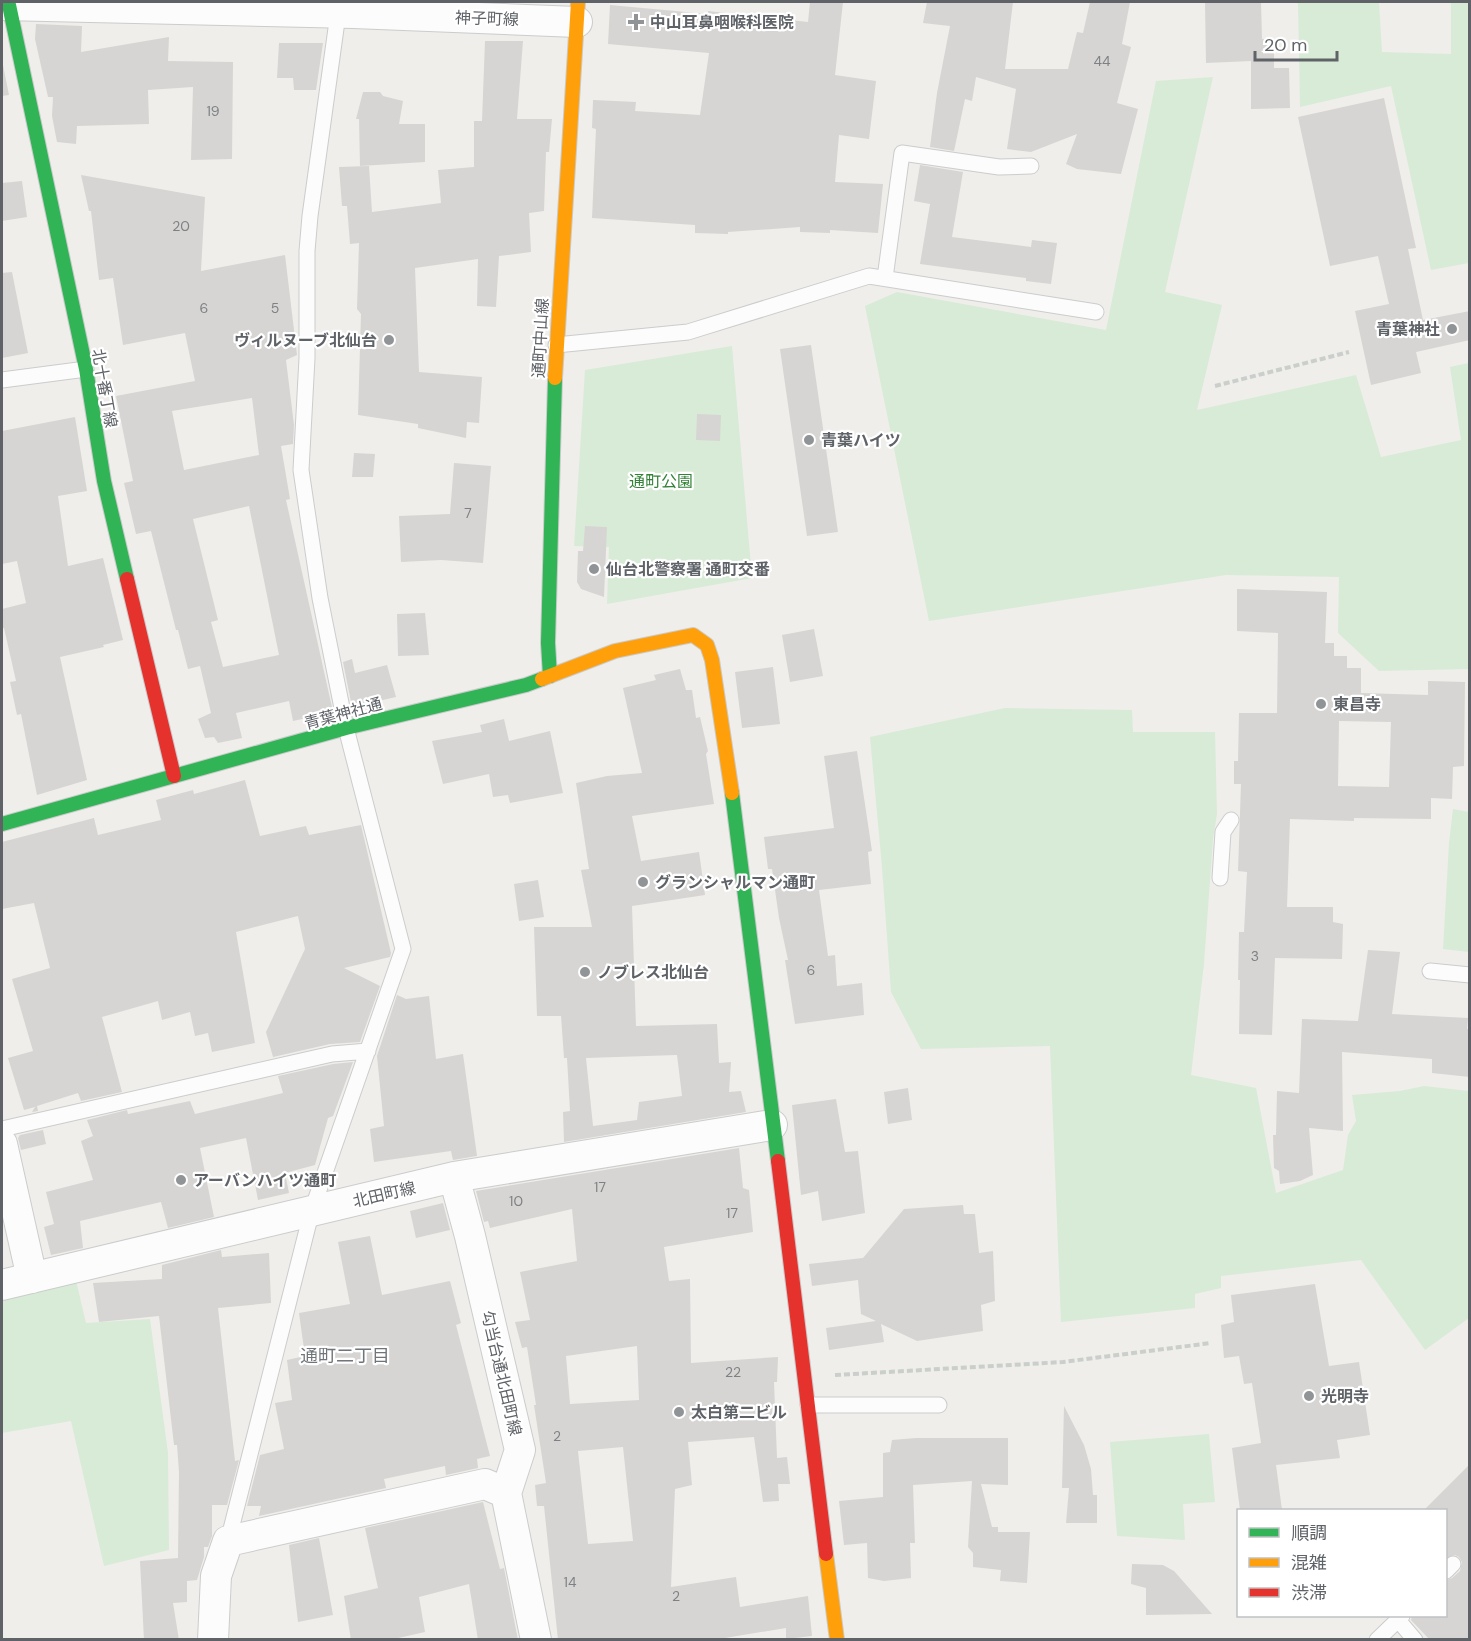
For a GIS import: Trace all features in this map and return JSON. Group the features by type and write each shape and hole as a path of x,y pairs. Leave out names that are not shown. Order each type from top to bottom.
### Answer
{"street":[{"name":"神子町線","path":"5,5 577,12"},
{"name":"北十番丁線","path":"5,5 86,369 104,481 116,536 174,776"},
{"name":"通町中山線","path":"550,676 548,643 556,345 577,12"},
{"name":"青葉神社通","path":"2,824 346,728 526,685 615,651 693,635 707,645 712,660 726,744 772,1125"},
{"name":"北田町線","path":"2,1285 454,1177 772,1125"},
{"path":"772,1125 837,1640"},
{"path":"2,1144 32,1278"},
{"name":"勾当台通北田町線","path":"454,1177 520,1450 506,1493 536,1640"},
{"path":"213,1640 216,1576 228,1541 484,1484 506,1493"}],"lane":[{"path":"228,1541 312,1210 403,949 346,728 320,598 301,470 307,358 307,252 310,216 348,9"},
{"path":"885,278 902,153 999,167 1031,166"},
{"path":"556,345 688,332 869,276 1096,312"},
{"path":"2,380 86,369"},
{"path":"1220,878 1223,832 1231,820"},
{"path":"1430,971 1470,975"},
{"path":"2,1129 332,1054 368,1051"},
{"path":"808,1405 939,1405"},
{"path":"1377,1640 1400,1618 1415,1640"}],"path":[{"path":"1215,386 1348,352"},
{"path":"804,1377 1063,1362 1211,1343"}],"green space":[{"path":"1298,2 1379,2 1382,52 1451,54 1451,2 1469,2 1469,263 1431,270 1391,86 1300,107"},
{"path":"1213,77 1165,292 1222,305 1197,410 1356,375 1381,457 1461,440 1450,367 1469,363 1469,669 1379,671 1338,633 1339,577 1226,575 929,621 865,306 897,292 1106,330 1156,81"},
{"name":"通町公園","path":"732,346 752,578 607,604 609,547 574,546 585,370"},
{"path":"1005,708 1132,710 1133,732 1215,732 1217,814 1213,839 1204,964 1191,1075 1256,1088 1276,1193 1343,1170 1348,1135 1356,1121 1352,1095 1400,1091 1424,1086 1469,1091 1469,1318 1425,1350 1361,1260 1221,1276 1221,1288 1195,1294 1195,1308 1061,1322 1050,1046 921,1049 891,992 870,737"},
{"path":"1453,809 1469,812 1469,952 1443,949"},
{"path":"74,1272 86,1323 150,1319 168,1453 169,1550 104,1566 71,1421 2,1433 2,1291"},
{"path":"1209,1434 1215,1502 1183,1504 1185,1540 1117,1536 1110,1442"}],"building":[{"path":"810,2 843,2 835,75 876,81 869,139 839,135 835,182 883,184 878,233 830,230 830,233 800,232 800,227 728,232 728,234 695,233 695,225 592,218 596,129 592,128 593,100 636,102 635,111 700,115 709,53 608,44 610,5 708,14 708,11 808,22"},
{"path":"927,2 1013,2 1005,69 1068,69 1077,32 1083,33 1090,2 1130,2 1122,44 1131,47 1117,103 1138,109 1121,174 1077,169 1066,164 1077,134 1031,152 1007,149 1016,89 976,77 972,101 965,99 954,151 930,147 937,93 950,26 923,23"},
{"path":"1205,2 1261,2 1262,39 1274,38 1274,68 1289,68 1290,108 1251,109 1251,61 1206,63"},
{"path":"36,24 82,26 81,52 169,37 168,61 233,62 232,159 191,160 193,87 148,90 149,124 77,126 76,144 57,142 52,116 53,97 48,97 35,39"},
{"path":"485,41 523,41 517,119 552,119 549,152 546,152 544,211 529,213 531,252 499,256 496,307 477,306 478,259 415,268 419,372 482,377 479,423 467,422 466,438 418,428 418,424 358,415 361,314 357,309 359,243 350,244 347,206 342,206 339,167 369,166 372,212 441,203 438,170 474,167 474,121 482,121"},
{"path":"279,43 323,43 316,90 294,90 293,78 277,78"},
{"path":"2,60 9,95 2,96"},
{"path":"363,92 380,92 383,96 403,101 399,124 425,124 425,162 360,166 359,119 356,119"},
{"path":"1384,98 1416,248 1408,249 1423,320 1470,311 1470,340 1416,352 1421,373 1371,385 1355,311 1389,304 1378,256 1330,266 1298,117"},
{"path":"920,165 963,172 952,237 1031,247 1032,240 1057,243 1051,284 1026,281 1026,278 920,264 930,204 914,201"},
{"path":"81,175 205,197 201,271 285,255 297,355 286,360 294,425 293,444 281,446 290,499 286,500 333,712 293,721 289,701 236,713 242,738 218,743 214,737 205,738 198,719 211,713 200,666 188,669 151,531 136,534 124,483 133,481 116,396 195,381 185,333 123,345 113,278 99,280 91,211 89,211","holes":["252,398 259,455 184,470 172,411","249,506 279,655 223,667 211,622 218,620 193,519"]},
{"path":"22,181 27,217 2,221 2,183"},
{"path":"12,272 28,353 2,358 2,273"},
{"name":"青葉ハイツ","path":"811,345 838,532 807,536 780,349"},
{"path":"697,414 721,415 720,441 696,440"},
{"path":"75,417 87,491 58,496 68,566 103,558 123,640 103,645 104,647 60,657 87,780 37,795 21,714 17,715 10,682 16,681 4,628 2,628 2,609 26,603 17,561 2,564 2,431"},
{"path":"354,453 375,454 373,477 352,477"},
{"path":"454,463 491,466 483,563 441,560 401,562 399,516 450,514"},
{"path":"585,526 607,527 604,597 581,589 577,582 578,551 583,551"},
{"name":"東昌寺","path":"1237,589 1327,592 1325,643 1334,643 1334,656 1347,656 1347,668 1361,668 1361,693 1428,695 1428,681 1465,682 1464,766 1453,767 1452,799 1431,798 1431,819 1354,818 1354,821 1290,819 1287,907 1333,907 1333,922 1343,924 1342,959 1275,958 1272,1035 1239,1034 1239,932 1244,932 1247,872 1238,871 1241,784 1234,784 1234,761 1238,761 1239,713 1277,713 1278,633 1237,631","holes":["1339,721 1391,722 1389,787 1338,786"]},
{"path":"425,613 429,655 398,656 397,614"},
{"path":"814,629 823,676 790,682 782,635"},
{"path":"352,659 355,673 387,665 396,697 352,707 343,662"},
{"path":"773,667 780,724 742,728 735,672"},
{"path":"680,669 686,690 692,690 696,718 700,717 708,751 706,754 714,804 632,816 641,861 699,852 705,895 632,906 636,1026 717,1024 719,1063 731,1062 729,1092 741,1091 746,1112 564,1142 563,1112 570,1111 567,1058 564,1058 561,1016 537,1016 534,927 592,927 581,870 589,869 576,783 607,776 642,773 623,688 656,680 654,675","holes":["677,1055 682,1096 639,1102 637,1120 593,1126 586,1058"]},
{"path":"504,719 509,741 550,731 563,793 510,803 508,795 493,797 489,774 443,784 432,741 482,732 480,725"},
{"path":"857,751 872,851 868,852 871,884 819,890 828,956 835,955 837,986 862,983 864,1015 795,1024 785,960 788,960 772,869 768,869 764,837 834,828 824,756"},
{"path":"245,780 260,836 306,826 309,835 361,825 391,953 390,957 344,968 380,986 360,1042 330,1044 273,1057 266,1032 305,949 298,916 236,932 255,1043 212,1052 208,1033 195,1036 190,1012 162,1020 158,1001 102,1017 122,1092 81,1101 78,1093 37,1106 38,1111 32,1112 35,1107 24,1110 8,1058 33,1051 12,979 50,968 34,903 2,909 2,842 94,818 98,835 161,820 156,800 193,790 194,794"},
{"path":"538,880 544,917 519,921 514,884"},
{"path":"1368,950 1400,952 1392,1014 1468,1018 1470,1077 1432,1073 1432,1059 1342,1052 1343,1131 1309,1128 1313,1175 1300,1181 1280,1184 1279,1171 1274,1168 1273,1135 1276,1135 1277,1091 1299,1093 1302,1019 1358,1021"},
{"path":"397,995 406,999 429,996 436,1059 463,1054 477,1156 453,1160 451,1151 374,1162 370,1129 384,1126 377,1056"},
{"path":"353,1062 333,1116 328,1118 315,1165 285,1173 289,1193 258,1200 246,1138 200,1148 214,1217 168,1228 161,1202 80,1221 83,1248 51,1255 44,1227 54,1224 46,1192 93,1180 81,1141 93,1136 87,1120 127,1110 128,1114 190,1101 195,1114 283,1093 278,1076"},
{"path":"908,1088 912,1120 888,1124 884,1092"},
{"path":"836,1099 845,1152 858,1151 865,1213 822,1221 818,1191 801,1195 792,1105"},
{"path":"43,1130 46,1144 21,1150 18,1138 20,1135"},
{"path":"739,1148 743,1188 749,1190 753,1232 664,1247 669,1281 690,1279 691,1363 778,1357 777,1382 774,1382 777,1458 787,1457 790,1484 778,1484 779,1501 763,1502 754,1437 688,1442 692,1485 675,1489 671,1587 736,1577 740,1607 808,1596 812,1636 786,1639 786,1628 713,1640 558,1640 544,1506 537,1506 535,1485 546,1483 534,1405 536,1405 527,1347 522,1348 515,1322 530,1320 520,1272 577,1261 572,1209 490,1228 488,1221 484,1222 476,1191","holes":["637,1346 639,1400 570,1404 566,1356","623,1447 633,1541 588,1544 578,1451"]},
{"path":"443,1203 450,1230 416,1238 410,1211"},
{"path":"963,1205 964,1214 975,1214 979,1253 993,1251 995,1301 981,1305 983,1331 917,1341 881,1324 884,1342 829,1350 826,1328 876,1321 861,1314 858,1280 812,1286 809,1264 863,1258 904,1209"},
{"path":"370,1236 382,1295 450,1281 461,1323 456,1325 490,1456 477,1459 478,1468 446,1475 445,1466 384,1479 386,1488 259,1516 261,1506 247,1506 260,1455 284,1449 275,1403 292,1400 287,1360 305,1356 299,1313 350,1304 338,1242"},
{"path":"221,1250 222,1257 269,1253 271,1303 218,1308 235,1461 239,1460 227,1505 212,1505 212,1536 208,1547 204,1547 204,1557 197,1580 187,1581 187,1602 173,1603 179,1640 144,1640 140,1561 178,1558 177,1445 174,1445 159,1316 99,1322 93,1283 162,1279 162,1265"},
{"name":"光明寺","path":"1315,1284 1329,1366 1359,1362 1370,1435 1337,1440 1340,1458 1276,1465 1282,1509 1240,1509 1232,1448 1261,1443 1252,1383 1244,1384 1239,1356 1224,1358 1221,1325 1234,1322 1231,1295"},
{"path":"1064,1406 1084,1445 1091,1469 1093,1495 1097,1495 1097,1523 1066,1523 1069,1488 1062,1488"},
{"path":"1008,1438 1008,1485 981,1484 992,1527 998,1527 998,1532 1030,1532 1027,1583 1000,1581 1001,1570 973,1567 973,1553 968,1547 972,1481 913,1485 915,1543 910,1543 911,1578 884,1581 868,1578 867,1543 844,1545 839,1501 883,1497 883,1453 890,1452 892,1440"},
{"path":"1470,1464 1470,1640 1430,1640 1411,1620 1412,1617 1447,1617 1447,1580 1460,1571 1462,1562 1455,1555 1447,1558 1447,1509 1425,1509"},
{"path":"483,1502 500,1569 504,1568 518,1640 478,1640 469,1584 419,1597 425,1632 389,1640 351,1640 344,1596 378,1588 365,1528"},
{"path":"319,1538 333,1615 298,1622 289,1545"},
{"path":"1132,1564 1163,1565 1174,1571 1212,1614 1146,1615 1146,1588 1131,1584"}],"traffic: fast":[{"path":"9,5 86,369 104,481 127,579"},
{"path":"550,676 548,643 555,378"},
{"path":"2,824 346,728 526,685 542,679"},
{"path":"732,793 778,1161"}],"traffic: slow":[{"path":"555,378 578,2"},
{"path":"542,679 615,651 693,635 707,645 712,660 732,793"},
{"path":"826,1554 837,1640"}],"traffic: jam":[{"path":"127,579 174,776"},
{"path":"778,1161 826,1554"}],"place":[{"name":"中山耳鼻咽喉科医院","path":"636,22"},
{"name":"青葉神社","path":"1452,329"},
{"name":"ヴィルヌーブ北仙台","path":"389,340"},
{"name":"青葉ハイツ","path":"809,440"},
{"name":"仙台北警察署 通町交番","path":"594,569"},
{"name":"東昌寺","path":"1321,704"},
{"name":"グランシャルマン通町","path":"643,882"},
{"name":"ノブレス北仙台","path":"585,972"},
{"name":"アーバンハイツ通町","path":"181,1180"},
{"name":"光明寺","path":"1309,1396"},
{"name":"太白第二ビル","path":"679,1412"}],"district":[{"name":"通町二丁目","path":"345,1356"}]}
